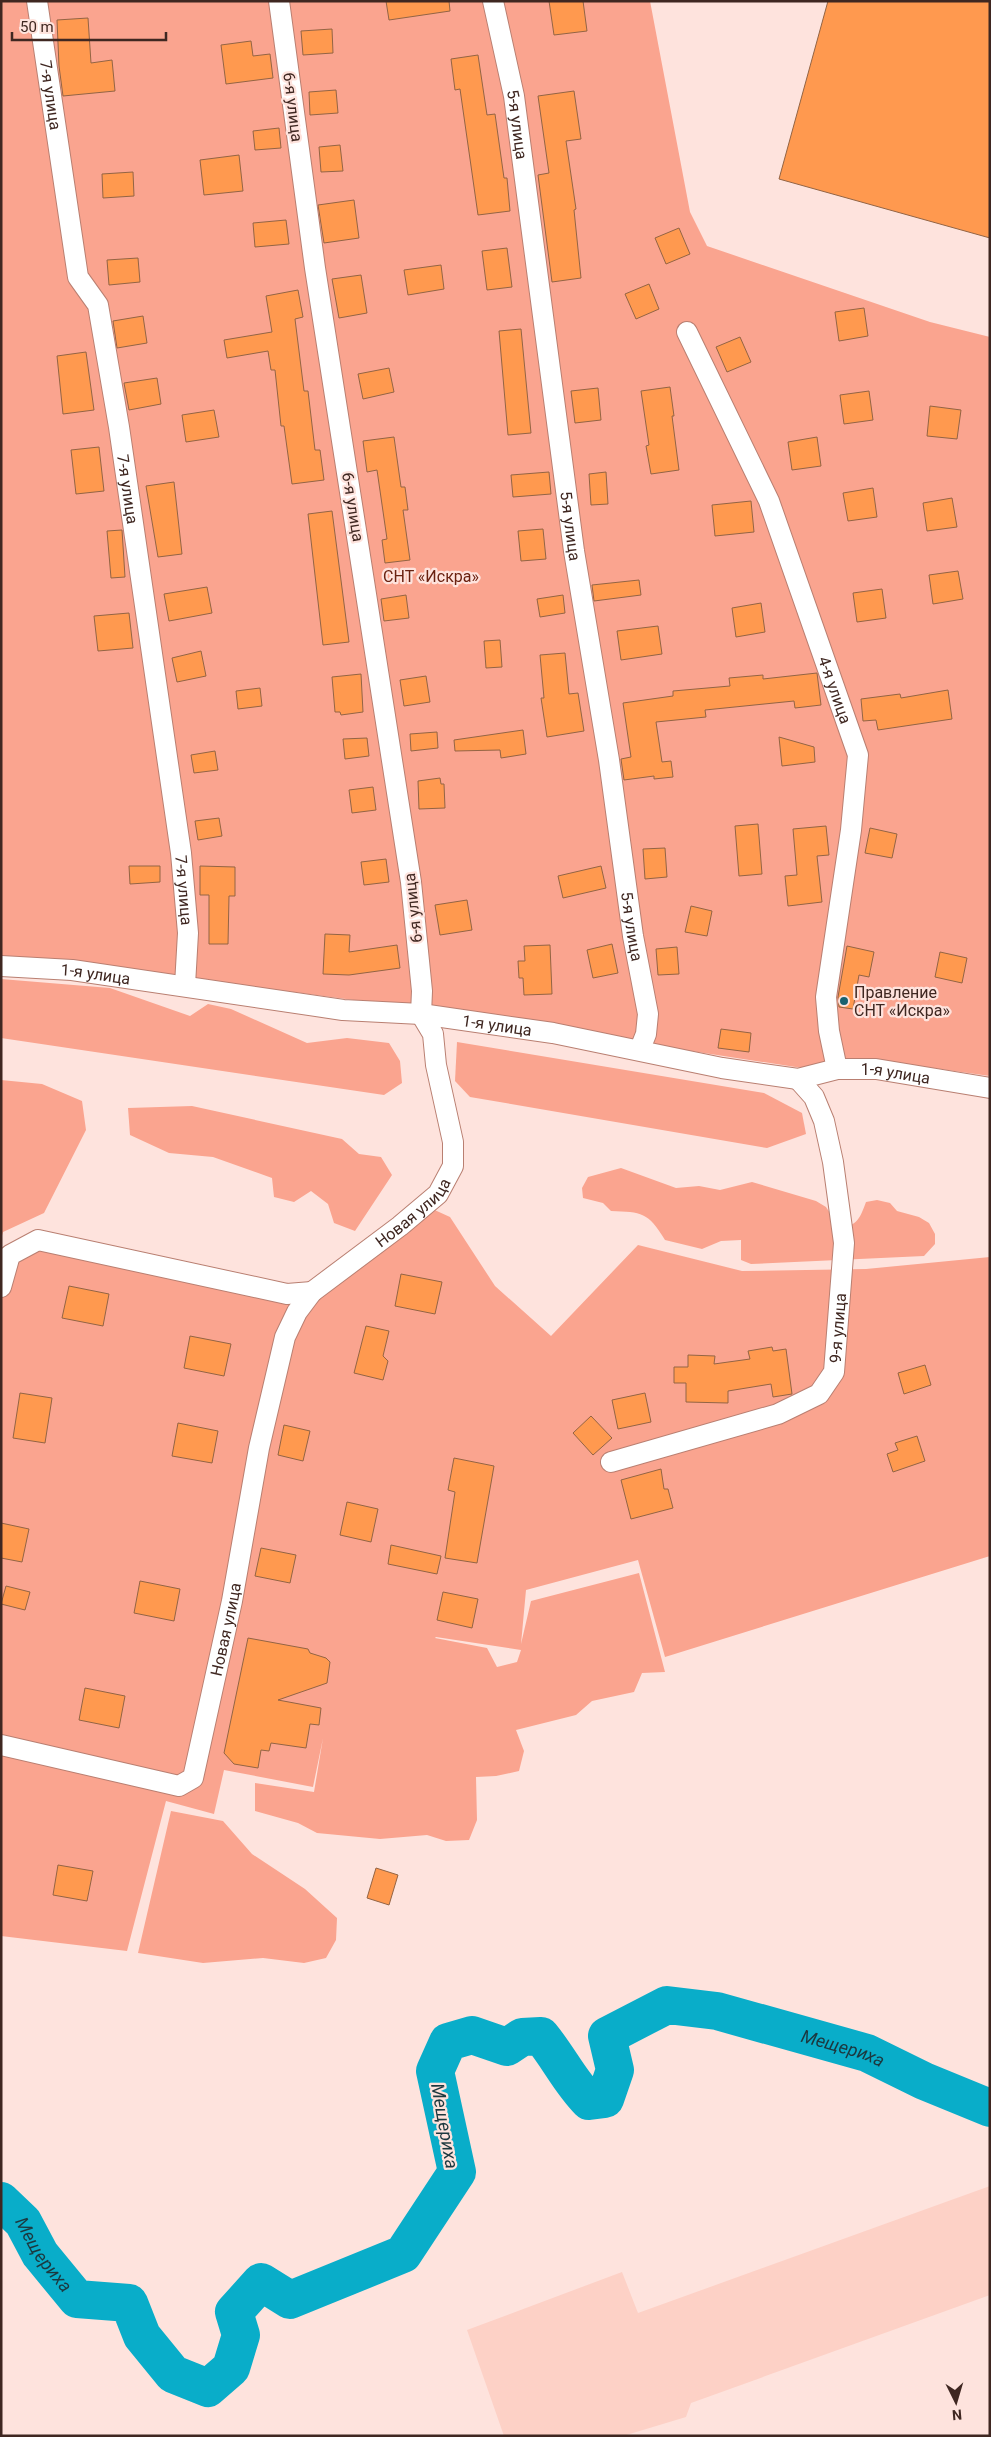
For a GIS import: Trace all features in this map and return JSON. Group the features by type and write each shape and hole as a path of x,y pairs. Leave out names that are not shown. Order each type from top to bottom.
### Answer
{"street":[{"name":"7-я улица","path":"37,1 78,276 98,305 119,427 181,853 188,933 186,985"},
{"name":"6-я улица","path":"280,1 315,268 411,882 422,991 421,1014"},
{"name":"5-я улица","path":"493,1 514,96 573,542 609,760 632,936 648,1014 646,1034 640,1049"},
{"name":"4-я улица","path":"687,332 769,501 858,755 851,830 826,997 829,1030 837,1069"},
{"name":"1-я улица","path":"1,966 72,970 186,985 343,1010 421,1014 553,1033 640,1049 722,1068 798,1079 837,1069 876,1069 990,1088"},
{"name":"Новая улица","path":"1,1745 179,1786 193,1778 232,1601 270,1400 286,1337 297,1312 312,1292 400,1226 438,1194 452,1166 453,1142 436,1065 433,1034 421,1014"},
{"name":"9-я улица","path":"611,1462 778,1414 819,1394 834,1372 844,1243 833,1162 824,1121 814,1097 798,1079"},
{"path":"1,1288 10,1255 38,1240 287,1294 312,1292"}],"shaded area":[{"path":"990,2186 990,2295 691,2403 686,2417 623,2436 504,2436 467,2330 622,2272 638,2313"}],"green space":[{"name":"СНТ «Искра»","path":"1,1 650,1 690,212 707,246 930,322 990,337 990,1076 861,1058 802,1068 406,1007 182,977 1,956"},
{"path":"1,979 110,988 190,1016 208,1004 231,1009 307,1043 347,1038 389,1043 400,1061 402,1083 384,1095 1,1038"},
{"path":"457,1042 764,1093 802,1113 806,1134 767,1148 470,1097 455,1081"},
{"path":"1,1080 42,1084 82,1101 86,1130 44,1213 3,1232 1,1239"},
{"path":"192,1106 342,1139 359,1154 381,1157 392,1175 355,1231 334,1223 328,1204 311,1191 294,1202 274,1197 272,1178 213,1157 169,1153 130,1135 128,1108"},
{"path":"621,1168 676,1188 699,1186 720,1190 752,1182 816,1201 826,1207 839,1227 845,1227 854,1223 862,1213 866,1202 877,1200 890,1203 897,1211 919,1217 929,1223 935,1234 935,1244 924,1256 751,1264 741,1260 741,1240 721,1241 702,1249 665,1240 654,1224 643,1215 611,1211 603,1203 583,1198 582,1188 588,1177"},
{"path":"417,1202 450,1217 495,1286 551,1336 638,1245 742,1271 866,1269 990,1257 990,1556 665,1657 638,1560 526,1590 521,1644 531,1601 639,1573 665,1672 642,1673 634,1692 592,1701 576,1715 516,1730 524,1751 519,1771 496,1776 476,1777 477,1820 469,1840 446,1841 427,1835 380,1839 317,1833 298,1823 255,1811 255,1783 314,1792 323,1738 313,1787 224,1770 214,1814 166,1801 127,1951 1,1936 1,1250 32,1232 302,1293","holes":["436,1637 521,1650 517,1662 497,1667 487,1648"]},
{"path":"171,1811 223,1821 252,1854 305,1889 337,1918 336,1940 326,1958 304,1963 263,1958 203,1963 138,1953"}],"building":[{"path":"386,1 449,1 450,11 389,20"},
{"path":"549,1 583,1 587,31 554,35"},
{"path":"828,1 990,1 990,238 779,179"},
{"path":"88,18 91,63 112,60 115,91 63,96 59,66 57,20"},
{"path":"332,29 333,53 303,55 301,31"},
{"path":"251,41 253,56 270,54 273,78 226,84 221,45"},
{"path":"478,55 487,115 495,114 504,178 507,178 510,211 478,215 460,89 455,90 451,59"},
{"path":"336,90 338,113 310,115 309,92"},
{"path":"574,91 581,139 566,141 576,209 574,210 581,278 552,282 538,175 549,173 538,96"},
{"path":"279,128 281,148 255,150 253,131"},
{"path":"340,145 343,171 321,172 319,147"},
{"path":"239,155 243,191 204,195 200,160"},
{"path":"133,172 134,196 103,198 102,174"},
{"path":"354,200 359,238 324,243 318,205"},
{"path":"286,220 289,244 255,247 253,223"},
{"path":"679,228 690,254 666,264 655,238"},
{"path":"507,248 512,287 487,290 482,251"},
{"path":"138,258 140,282 109,285 107,260"},
{"path":"441,265 444,289 408,295 404,270"},
{"path":"361,275 367,313 339,318 332,279"},
{"path":"649,284 659,309 636,319 625,294"},
{"path":"298,290 303,317 295,319 304,391 308,391 315,450 320,450 324,480 292,484 284,426 281,426 275,370 271,370 268,351 227,358 224,340 272,332 266,296"},
{"path":"864,308 868,336 839,341 835,312"},
{"path":"143,316 147,343 117,348 113,321"},
{"path":"521,329 531,433 508,435 499,331"},
{"path":"740,337 751,362 727,372 716,347"},
{"path":"86,352 94,410 63,414 57,356"},
{"path":"389,368 394,392 363,399 358,374"},
{"path":"157,378 161,404 129,410 124,383"},
{"path":"670,387 679,470 651,474 646,446 649,445 641,391"},
{"path":"598,388 601,420 575,423 571,391"},
{"path":"869,391 873,420 844,424 840,395"},
{"path":"930,406 961,410 957,439 927,436"},
{"path":"214,410 219,437 186,442 182,415"},
{"path":"394,437 401,487 405,487 408,510 403,510 410,560 385,563 382,540 387,539 377,470 367,472 363,441"},
{"path":"817,437 821,466 792,470 788,442"},
{"path":"99,447 104,491 76,494 71,450"},
{"path":"549,472 551,494 513,497 511,475"},
{"path":"606,472 608,504 591,505 589,474"},
{"path":"174,482 182,554 158,557 146,486"},
{"path":"873,488 877,517 848,521 843,493"},
{"path":"952,498 957,527 927,531 923,503"},
{"path":"751,501 754,532 715,536 712,505"},
{"path":"332,511 349,642 323,645 308,514"},
{"path":"543,529 546,559 521,561 518,531"},
{"path":"122,530 125,577 111,578 107,531"},
{"path":"958,571 963,599 933,604 929,575"},
{"path":"639,580 641,595 594,601 592,585"},
{"path":"207,587 212,613 169,621 164,594"},
{"path":"882,589 886,618 857,622 853,593"},
{"path":"406,595 409,618 384,621 381,599"},
{"path":"563,595 565,613 540,617 537,599"},
{"path":"761,603 765,632 736,637 732,608"},
{"path":"129,613 133,648 98,651 94,616"},
{"path":"658,626 662,654 621,660 617,631"},
{"path":"500,640 502,667 486,668 484,641"},
{"path":"201,651 206,676 177,682 172,658"},
{"path":"565,653 569,694 578,693 584,731 547,737 541,698 544,698 540,655"},
{"path":"817,673 821,705 795,708 794,701 705,710 706,717 656,722 662,762 671,761 673,777 654,779 654,776 624,780 621,759 631,757 623,703 673,696 673,691 730,686 729,678 763,675 763,679"},
{"path":"361,674 363,712 341,715 340,712 335,712 332,677"},
{"path":"426,676 430,702 404,706 400,680"},
{"path":"260,688 262,706 238,709 236,691"},
{"path":"948,690 952,719 878,730 876,720 863,721 861,699 900,694 901,698"},
{"path":"523,730 526,754 501,758 500,750 455,751 454,740"},
{"path":"437,732 438,748 411,751 410,734"},
{"path":"779,737 814,747 815,762 782,766"},
{"path":"367,738 369,756 345,759 343,739"},
{"path":"215,751 218,770 194,773 191,755"},
{"path":"440,778 441,784 444,784 445,808 419,809 418,781"},
{"path":"373,787 376,810 352,813 349,790"},
{"path":"219,818 222,836 198,840 195,821"},
{"path":"758,824 762,874 739,876 735,826"},
{"path":"826,826 829,855 817,856 822,902 788,906 785,876 797,875 793,829"},
{"path":"870,828 897,834 892,858 865,853"},
{"path":"665,848 667,877 645,879 643,849"},
{"path":"386,859 389,882 364,885 361,862"},
{"path":"129,866 160,866 160,882 130,884"},
{"path":"200,866 235,867 235,896 229,896 228,944 209,944 209,895 200,895"},
{"path":"601,866 606,888 563,898 558,876"},
{"path":"467,900 472,930 440,935 435,905"},
{"path":"691,906 712,911 707,936 685,932"},
{"path":"325,934 350,935 349,952 397,945 400,968 349,975 323,974"},
{"path":"612,944 618,973 593,978 587,950"},
{"path":"550,945 552,994 524,995 523,978 519,978 518,961 525,961 524,946"},
{"path":"847,946 874,952 869,977 859,975 853,1009 839,1007 838,997"},
{"path":"677,947 679,974 658,975 656,949"},
{"path":"940,952 967,958 962,983 935,977"},
{"path":"721,1029 751,1033 749,1052 718,1048"},
{"path":"401,1274 442,1282 435,1314 395,1306"},
{"path":"69,1286 109,1294 103,1326 62,1318"},
{"path":"366,1326 389,1331 383,1356 388,1361 383,1380 354,1373"},
{"path":"190,1336 231,1344 224,1376 184,1368"},
{"path":"772,1347 773,1351 786,1349 792,1394 773,1397 771,1384 728,1391 728,1403 686,1402 686,1383 674,1383 674,1367 688,1367 688,1355 715,1356 714,1364 750,1359 748,1351"},
{"path":"925,1365 931,1385 904,1394 898,1373"},
{"path":"20,1393 52,1398 45,1443 13,1438"},
{"path":"645,1393 651,1422 618,1429 612,1400"},
{"path":"591,1416 612,1438 593,1455 573,1433"},
{"path":"178,1423 218,1431 212,1463 172,1456"},
{"path":"284,1425 310,1431 303,1461 278,1455"},
{"path":"917,1436 925,1461 893,1472 887,1454 898,1450 895,1443"},
{"path":"454,1458 494,1466 477,1563 445,1558 455,1492 448,1490"},
{"path":"661,1469 664,1489 668,1489 673,1508 631,1519 621,1480"},
{"path":"347,1502 378,1509 371,1542 340,1535"},
{"path":"1,1523 29,1529 22,1562 1,1558"},
{"path":"391,1545 441,1556 437,1574 388,1564"},
{"path":"261,1548 296,1555 290,1583 255,1576"},
{"path":"140,1581 180,1589 174,1621 134,1613"},
{"path":"6,1586 30,1592 25,1610 1,1604"},
{"path":"443,1592 478,1599 472,1628 437,1620"},
{"path":"248,1638 308,1649 310,1653 326,1658 330,1662 327,1683 278,1700 321,1708 319,1725 310,1724 306,1748 271,1743 269,1751 261,1750 258,1768 234,1764 224,1753"},
{"path":"85,1688 125,1696 119,1728 79,1720"},
{"path":"58,1865 93,1871 87,1901 53,1895"},
{"path":"376,1868 398,1875 389,1905 367,1898"}],"waterway":[{"name":"Мещериха","path":"1,2201 23,2222 40,2254 77,2299 129,2303 142,2336 173,2374 208,2388 231,2368 241,2335 234,2312 261,2282 290,2300 403,2254 457,2172 435,2071 448,2042 472,2035 507,2047 522,2037 541,2036 576,2086 589,2101 605,2099 615,2070 607,2036 667,2005 717,2011 867,2053 924,2081 990,2108"}],"place":[{"name":"Правление СНТ «Искра»","path":"844,1001"}]}
